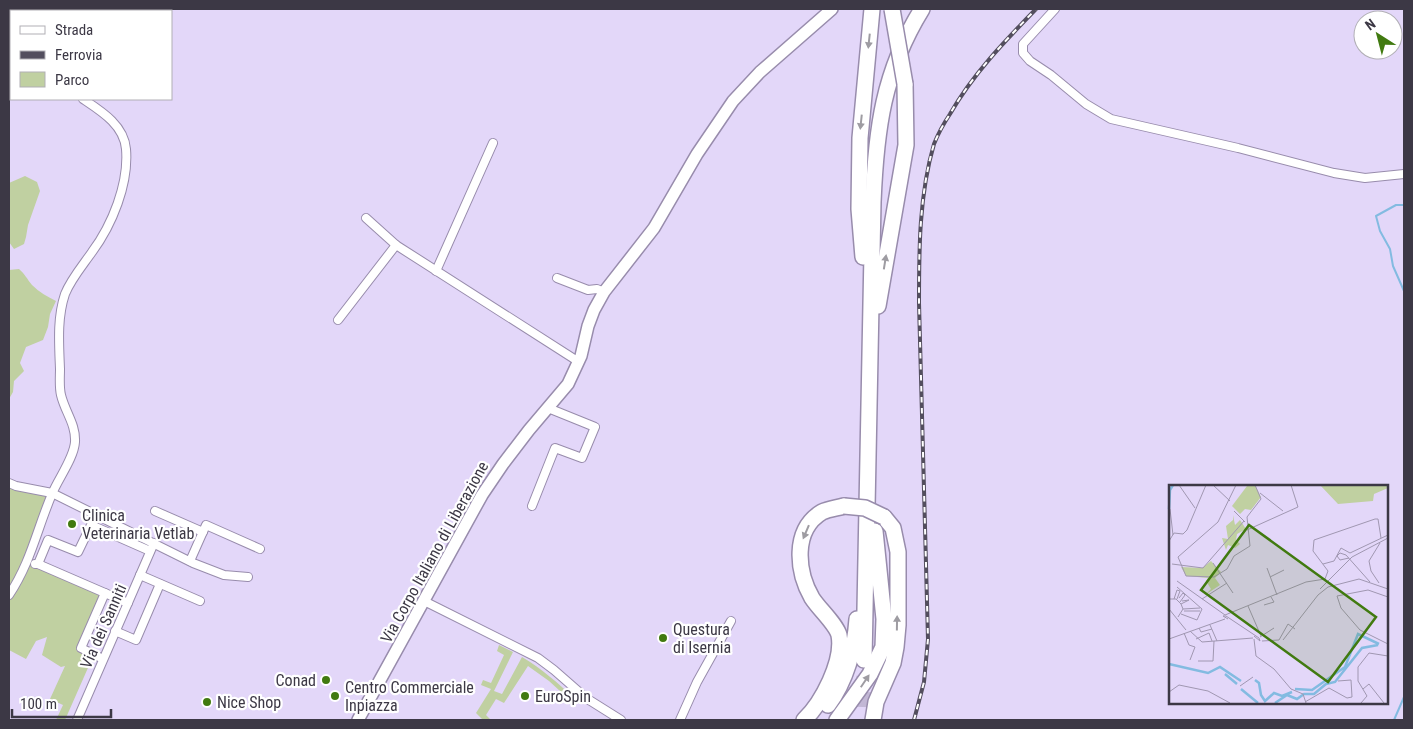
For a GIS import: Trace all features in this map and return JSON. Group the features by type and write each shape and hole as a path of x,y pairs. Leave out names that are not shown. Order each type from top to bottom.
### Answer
{"highway":[{"path":"870,345 859,209 858,173 872,9"},
{"path":"870,379 876,364 877,318 906,146 905,84 892,9"},
{"path":"864,660 873,202 878,128 883,102 900,51 922,9"},
{"path":"837,720 870,674 883,647 885,635 878,568 874,500 868,467"},
{"path":"804,720 824,694 831,679 840,645 838,632 819,608 804,582 800,565 800,547 804,534 811,522 822,512 844,506 865,508 884,517 893,528 898,552 897,632 893,663 876,702 873,720"},
{"path":"816,720 833,698 843,678 850,657 856,629 860,546 867,518"}],"street":[{"name":"Via Corpo Italiano di Liberazione","path":"358,720 487,487 503,464 568,384 579,362 594,310 604,292 654,228 698,154 733,101 760,72 832,9"},
{"path":"1055,9 1023,44 1023,53 1030,61 1051,75 1086,104 1111,119 1238,148 1334,174 1365,178 1404,174"},
{"path":"9,595 26,566 52,493 75,443 70,415 61,395 58,340 60,311 66,292 109,225 118,204 125,167 126,148 120,132 108,116 84,100"},
{"path":"436,271 493,143"},
{"path":"366,218 396,245 579,362"},
{"path":"338,320 396,245"},
{"path":"557,278 588,290 597,289 604,292"},
{"path":"532,506 555,448 582,458 595,427 548,408"},
{"path":"9,483 52,493 190,561 224,575 248,577"},
{"path":"155,511 203,532"},
{"path":"38,564 48,540 78,552 92,525 150,551"},
{"path":"190,561 206,526 260,549"},
{"name":"Via dei Sanniti","path":"77,720 154,543"},
{"path":"26,566 38,564 128,603"},
{"path":"140,575 200,601"},
{"path":"115,631 136,640 160,584"},
{"path":"103,659 81,648 105,593"},
{"path":"424,601 538,658 600,709 621,720"},
{"path":"680,720 697,682 731,621"}],"green space":[{"path":"25,176 37,182 40,191 28,225 24,244 14,249 9,242 9,183"},
{"path":"19,269 35,288 56,301 50,314 43,340 26,347 20,363 24,371 14,381 13,392 9,399 9,270"},
{"path":"9,483 52,493 26,566 38,564 105,593 81,648 85,658 91,661 65,720 56,720 63,705 50,699 65,666 61,667 42,655 47,637 36,641 26,659 9,650"},
{"path":"499,645 513,652 494,691 502,694 522,657 562,687 574,698 572,702 549,681 528,666 504,703 496,699 486,715 491,720 483,720 476,713 491,689 481,685 483,680 491,683 504,655 497,651"}],"waterway":[{"path":"1404,205 1396,205 1376,216 1380,231 1390,249 1393,266 1404,291"},
{"path":"1394,720 1404,697"}],"tunnel":[{"path":"863,707 864,676"}],"railway":[{"path":"914,720 924,682 928,639 919,303 920,243 925,183 934,144 959,99 990,59 1036,9"}],"place":[{"name":"Clinica Veterinaria Vetlab","path":"72,524"},
{"name":"Questura di Isernia","path":"663,638"},
{"name":"Conad","path":"326,680"},
{"name":"Centro Commerciale Inpiazza","path":"335,696"},
{"name":"EuroSpin","path":"525,696"},
{"name":"Nice Shop","path":"207,702"}]}
